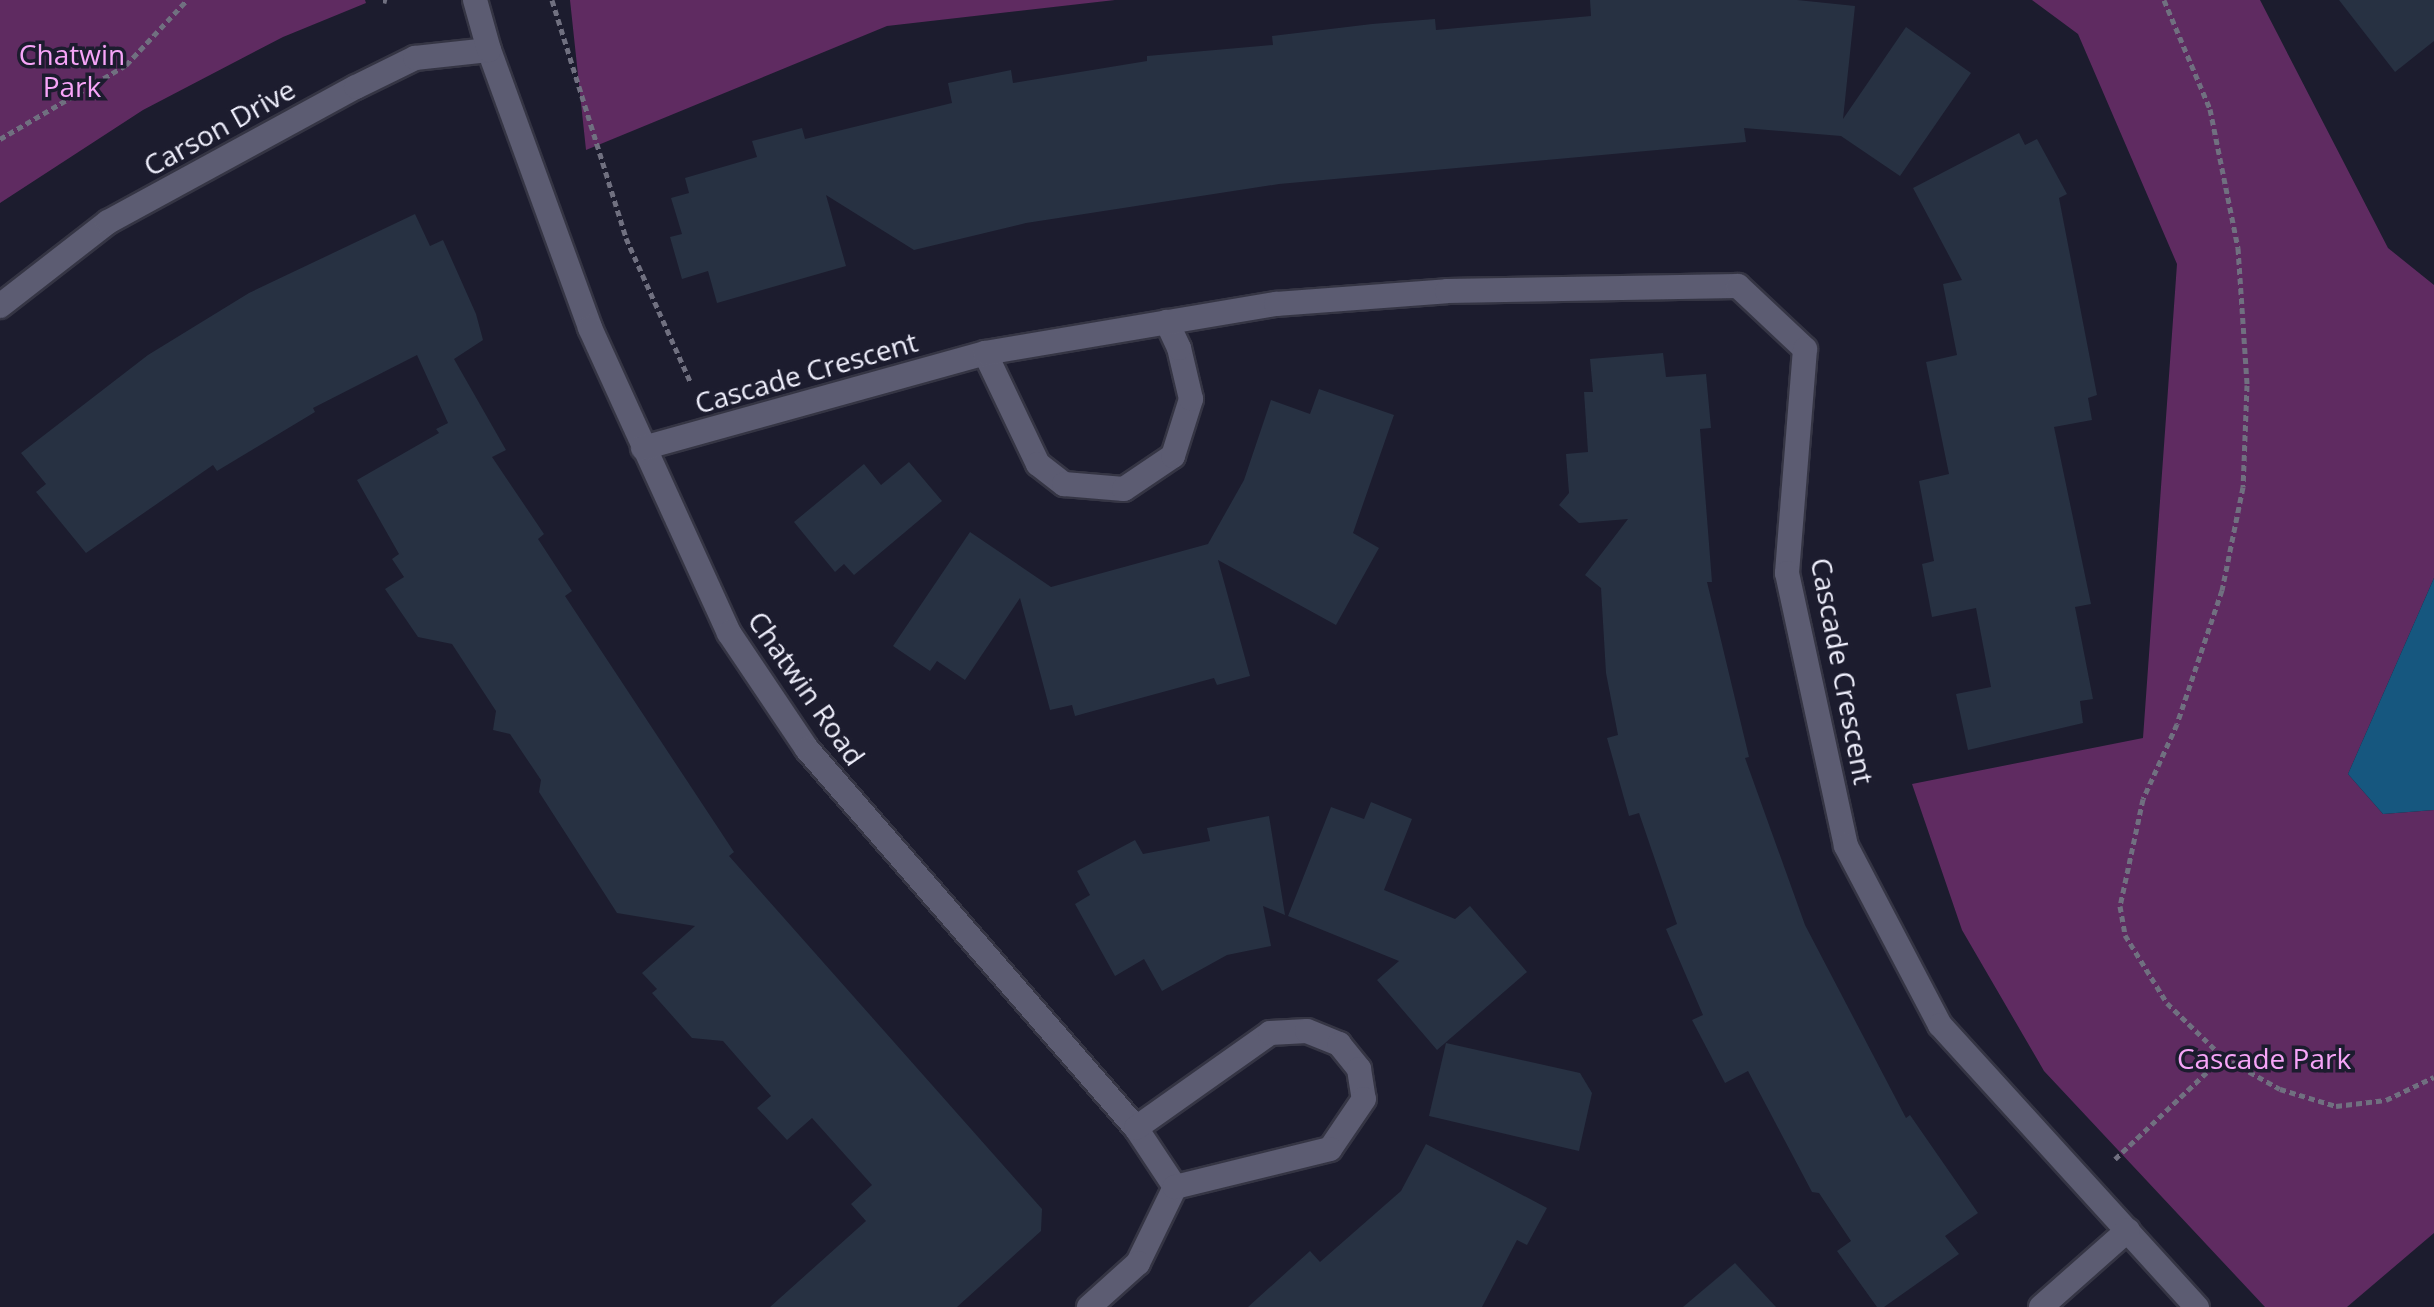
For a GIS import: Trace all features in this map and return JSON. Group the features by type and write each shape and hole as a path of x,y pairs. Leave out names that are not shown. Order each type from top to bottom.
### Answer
{"street":[{"name":"Chatwin Road","path":"475,0 489,50 590,328 729,633 807,749 1136,1128 1175,1187"},
{"name":"Carson Drive","path":"0,306 108,222 356,87 415,58 489,50"},
{"name":"Cascade Crescent","path":"643,448 985,353 1276,304 1447,291 1738,286 1805,349 1787,573 1846,846 1940,1025 2197,1307"},
{"path":"985,353 1038,464 1064,484 1124,489 1173,456 1191,399 1179,348 1167,322"},
{"path":"1089,1307 1138,1263 1175,1187 1330,1149 1364,1099 1359,1069 1339,1044 1317,1035 1270,1033 1136,1128"},
{"path":"2041,1307 2128,1230"}],"path":[{"path":"0,139 126,65 187,0"},
{"path":"552,0 626,238 690,381"},
{"path":"2164,0 2210,109 2238,248 2247,385 2243,487 2222,590 2177,724 2143,799 2120,906 2125,935 2167,1003 2223,1057 2280,1089 2336,1106 2386,1100 2434,1077"},
{"path":"2115,1159 2223,1057"}],"green space":[{"name":"Chatwin Park","path":"0,0 365,0 366,3 283,37 143,110 0,203"},
{"path":"570,0 1115,0 887,26 586,150"},
{"name":"Cascade Park","path":"2032,0 2260,0 2388,248 2434,285 2434,578 2348,774 2383,814 2434,810 2434,1233 2347,1307 2265,1307 2044,1071 1962,930 1912,784 2143,738 2177,264 2078,34"}],"water":[{"path":"2434,578 2434,810 2383,814 2348,774"}],"building":[{"path":"1590,0 1797,0 1855,6 1843,119 1906,27 1971,73 1900,176 1841,136 1744,128 1746,142 1279,184 1026,223 914,250 826,195 846,266 717,303 708,271 682,279 670,237 682,234 671,198 689,193 685,178 757,157 752,141 802,128 805,139 952,103 948,83 1011,70 1013,83 1147,61 1147,56 1273,45 1272,36 1372,24 1435,19 1436,30 1591,16"},
{"path":"2339,0 2434,0 2434,41 2395,72"},
{"path":"2019,133 2025,145 2037,139 2067,194 2059,198 2097,395 2088,398 2092,420 2054,427 2091,604 2075,607 2093,699 2080,701 2083,723 1968,750 1956,694 1991,687 1976,608 1932,617 1922,564 1934,561 1919,481 1949,474 1926,362 1957,355 1943,284 1962,280 1913,188"},
{"path":"415,214 430,246 443,240 476,314 483,340 454,359 506,450 492,457 544,534 538,539 572,591 565,596 734,852 729,856 1042,1209 1041,1231 957,1307 770,1307 866,1221 851,1204 872,1185 812,1118 787,1140 757,1108 771,1096 723,1041 692,1038 652,993 657,989 642,973 695,926 617,913 539,792 541,780 510,734 493,730 496,711 452,644 418,637 385,589 404,577 392,559 399,554 357,480 439,433 436,429 448,423 417,355 313,408 315,412 217,471 213,465 86,553 36,492 46,484 21,453 148,355 249,293"},
{"path":"1663,353 1666,377 1706,374 1711,428 1700,429 1712,582 1707,582 1749,757 1745,758 1805,925 1906,1118 1910,1115 1978,1213 1945,1236 1959,1254 1884,1307 1877,1307 1837,1251 1851,1241 1819,1193 1812,1192 1748,1071 1725,1083 1692,1020 1703,1015 1666,929 1677,924 1639,813 1629,816 1607,738 1618,735 1606,673 1601,588 1585,575 1628,519 1579,523 1559,505 1569,493 1566,454 1588,452 1584,392 1593,392 1590,359"},
{"path":"1319,389 1394,415 1353,533 1379,548 1336,625 1218,560 1250,676 1217,685 1214,678 1075,716 1072,705 1050,710 1020,598 965,680 937,661 930,671 893,646 970,532 1051,587 1208,544 1244,480 1271,400 1310,414"},
{"path":"909,462 942,501 854,575 844,564 835,572 794,522 864,464 881,485"},
{"path":"1371,802 1412,819 1384,890 1455,919 1470,906 1527,972 1437,1050 1377,980 1399,961 1288,916 1331,807 1364,819"},
{"path":"1269,816 1285,915 1263,906 1271,946 1227,955 1162,991 1144,959 1115,976 1075,904 1090,895 1077,871 1135,840 1143,854 1210,841 1207,828"},
{"path":"1446,1043 1580,1073 1592,1093 1579,1151 1429,1116"},
{"path":"1426,1144 1547,1208 1527,1245 1517,1240 1482,1307 1248,1307 1310,1251 1320,1262 1401,1191"},
{"path":"1735,1263 1776,1307 1683,1307"}]}
